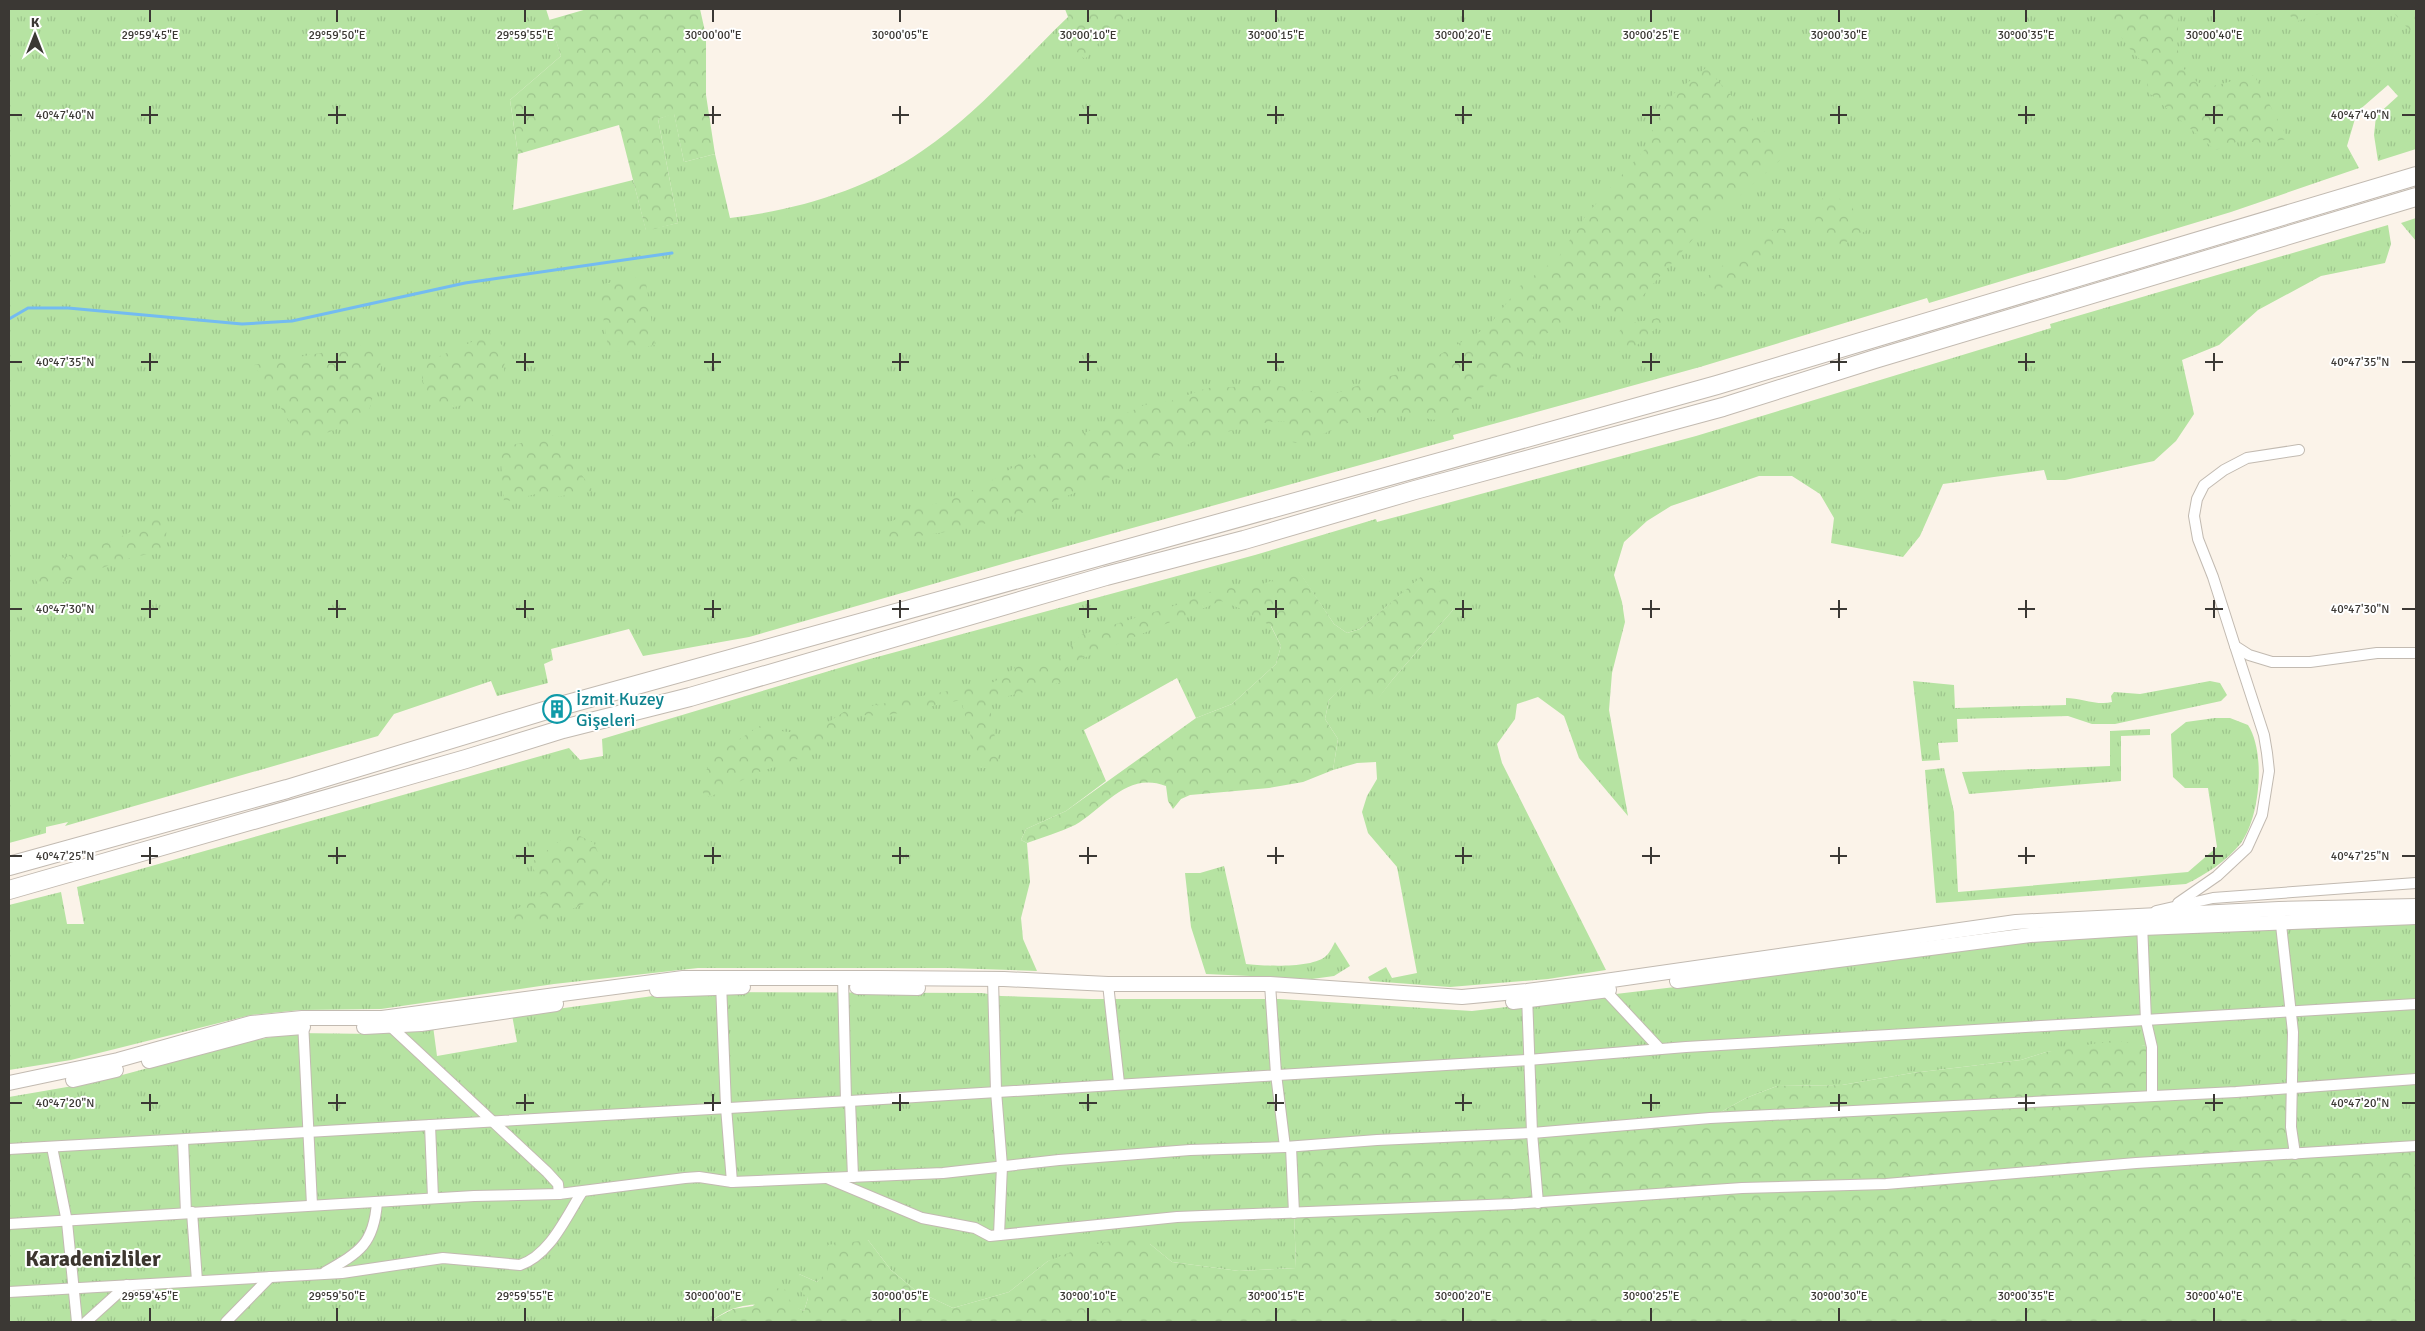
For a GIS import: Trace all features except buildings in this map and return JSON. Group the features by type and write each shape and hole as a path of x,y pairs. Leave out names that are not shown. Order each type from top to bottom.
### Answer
{"highway":[{"path":"9,866 286,789 547,709 1717,385 2416,176"},
{"path":"9,890 466,759 563,729 690,697 1106,576 1244,540 1415,490 1723,407 1875,359 2416,197"}],"main road":[{"path":"9,1083 118,1060 229,1027 277,1019 303,1023 386,1022 648,982 993,984 1527,996 2016,922 2142,922 2416,906"},
{"path":"2280,915 2416,917"},
{"path":"9,1092 94,1076 265,1030 303,1023"}],"street":[{"path":"2152,1096 2152,1047 2146,1020 2142,922 2175,905 2217,876 2247,848 2262,815 2268,771 2264,735 2213,576 2198,539 2194,516 2197,499 2204,485 2224,470 2247,458 2299,450"},
{"path":"2235,646 2249,655 2272,662 2310,662 2377,653 2416,653"},
{"path":"2175,905 2246,895 2416,883"},
{"path":"2280,915 2291,1012 2291,1127 2295,1154"},
{"path":"721,982 726,1108 732,1182"},
{"path":"843,983 853,1177"},
{"path":"993,984 996,1091 1002,1166 999,1235"},
{"path":"1601,986 1660,1049"},
{"path":"1109,988 1119,1083"},
{"path":"1270,989 1276,1074 1288,1147 1294,1213"},
{"path":"1527,996 1528,1060 1538,1203"},
{"path":"9,1149 848,1101 1119,1083 1528,1060 1660,1049 2416,1004"},
{"path":"386,1022 547,1172 558,1184 559,1194"},
{"path":"303,1023 312,1205"},
{"path":"9,1224 67,1222 189,1212 433,1198 559,1194 699,1177 732,1182 943,1173 1190,1150 1288,1147 1377,1140 1532,1133 1710,1118 2152,1096 2416,1079"},
{"path":"430,1125 433,1198"},
{"path":"183,1140 196,1281"},
{"path":"826,1178 922,1218 975,1228 990,1236 1177,1217 1538,1203 1742,1188 1886,1184 2118,1164 2416,1146"},
{"path":"52,1147 67,1222 77,1322"},
{"path":"9,1292 322,1274 443,1258 520,1265 530,1262 543,1251 582,1192"},
{"path":"322,1274 354,1255 366,1244 373,1231 377,1202"},
{"path":"226,1322 270,1277"},
{"path":"86,1322 127,1284"}],"green space":[{"path":"9,9 546,9 561,56 510,100 518,154 513,210 633,180 646,230 678,223 658,119 674,113 684,162 715,154 730,218 805,204 878,177 942,137 998,87 1068,17 1065,9 2416,9 2416,149 2378,161 2374,135 2376,116 2398,96 2388,85 2357,112 2347,146 2359,168 2231,212 1929,303 1927,298 1700,367 1453,435 1454,439 1013,561 749,637 643,656 629,629 551,649 553,660 544,664 548,683 497,696 491,681 394,714 378,736 65,826 68,822 46,827 46,833 9,843"},
{"path":"587,9 700,9 706,36 706,95 715,154 684,162 674,114 658,119 678,223 646,231 619,125 518,154 510,100 561,56 549,20"},
{"path":"1069,9 1147,9 1111,28 1085,59 1075,49 1070,37 1068,30"},
{"path":"2109,9 2179,9 2177,48 2184,69 2197,82 2210,87 2254,75 2288,139 2258,143 2240,140 2215,150 2149,93 2143,62 2133,53 2116,30"},
{"path":"2285,9 2326,9 2327,11 2295,22"},
{"path":"2390,9 2416,9 2416,37 2414,35"},
{"path":"1706,68 1786,155 1702,229 1623,318 1614,316 1589,298 1580,302 1565,319 1545,335 1531,361 1491,379 1465,405 1448,417 1433,420 1414,415 1380,415 1350,422 1301,444 1288,441 1290,427 1284,421 1261,423 1173,450 1067,496 1021,513 949,531 876,540 890,522 917,509 945,501 983,486 1046,447 1078,436 1144,405 1171,401 1207,388 1275,385 1309,392 1337,393 1373,380 1411,371 1488,327 1520,286 1558,258 1587,214 1646,148 1655,124 1672,95"},
{"path":"1831,195 1849,203 1867,230 1841,245 1820,238 1816,224 1815,214 1819,200"},
{"path":"2416,218 2416,241 2401,223"},
{"path":"2388,225 2391,244 2385,263 2321,276 2258,310 2219,345 2182,360 2194,414 2176,441 2154,461 2065,480 2047,480 2044,470 1943,484 1920,536 1903,557 1831,543 1834,518 1820,494 1792,476 1759,476 1671,506 1647,521 1624,542 1614,575 1622,602 1625,622 1612,673 1609,710 1628,816 1579,758 1564,716 1538,697 1517,704 1515,719 1497,744 1502,763 1606,970 1548,979 1450,987 1370,981 1368,977 1386,967 1392,978 1417,973 1397,867 1368,833 1362,812 1367,796 1377,779 1376,762 1357,763 1333,770 1338,739 1325,719 1329,700 1349,679 1378,698 1453,610 1430,570 1360,629 1347,633 1334,624 1299,572 1252,589 1281,646 1276,664 1232,704 1196,718 1177,678 1084,730 1106,781 1066,811 1026,829 1021,840 1027,843 1030,882 1021,918 1023,939 1037,971 949,968 698,968 554,984 381,1009 301,1010 251,1015 71,1060 9,1070 9,905 61,892 67,924 84,924 77,887 569,748 580,760 603,756 602,739 866,660 1255,555 1376,519 1377,522 1696,436 2051,328 2050,324"},
{"path":"1776,228 1789,230 1786,240 1780,249 1771,257 1748,273 1716,291 1705,294 1700,291 1701,282 1708,276"},
{"path":"645,276 655,345 609,353 598,285"},
{"path":"1661,316 1665,318 1663,322 1636,346 1622,352 1616,350 1616,338 1624,327 1635,322"},
{"path":"492,333 505,349 504,374 486,394 474,402 447,409 435,400 424,386 422,364"},
{"path":"376,343 381,367 367,418 302,442 254,365"},
{"path":"554,435 593,491 549,498 544,492 504,502 500,448"},
{"path":"154,512 165,516 166,522 167,531 164,544 159,553 114,563 70,580 40,587 34,577 45,564 114,540 151,522 148,514"},
{"path":"1430,569 1448,592 1453,610 1378,699 1361,705 1349,680 1329,700 1325,719 1338,739 1333,770 1303,782 1269,788 1190,795 1181,799 1173,809 1168,801 1166,786 1139,783 1117,794 1075,825 1027,843 1021,840 1026,829 1066,811 1196,718 1232,704 1276,664 1281,646 1271,626 1239,608 1221,601 1069,664 1063,682 989,701 999,763 989,768 979,768 961,700 899,713 881,716 863,715 848,719 810,755 756,773 710,797 704,794 700,788 709,766 715,758 731,744 759,726 784,732 814,729 824,725 845,711 994,682 1018,666 1034,662 1046,667 1062,656 1081,635 1186,602 1222,587 1251,588 1299,571 1334,624 1347,633 1360,629"},
{"path":"1913,681 1954,685 1955,708 2066,705 2066,698 2107,703 2112,702 2111,696 2114,692 2140,694 2210,681 2220,683 2227,695 2221,701 2115,724 2092,724 2068,716 1957,719 1958,742 1938,743 1940,760 1922,761"},
{"path":"2230,718 2248,725 2254,737 2259,768 2253,818 2247,832 2241,843 2229,856 2208,872 2186,884 1936,903 1925,770 1944,768 1954,812 1958,892 2188,872 2217,847 2208,788 2185,788 2173,777 2171,734 2186,722"},
{"path":"2150,729 2150,735 2121,736 2121,781 1969,794 1962,772 2110,766 2110,731"},
{"path":"580,836 594,843 601,860 600,872 614,891 542,922 516,926 505,915 541,896 532,862 561,840"},
{"path":"1224,866 1246,964 1288,966 1311,963 1327,955 1335,942 1350,966 1334,976 1312,979 1206,974 1191,927 1185,873 1200,873"},
{"path":"2416,917 2416,1151 2295,1154 2152,1096 2152,1047 2140,1045 2046,1052 2021,1060 1912,1073 1842,1085 1777,1086 1746,1098 1710,1118 1294,1213 1296,1268 1239,1271 1172,1262 1150,1244 1048,1261 1009,1292 953,1308 915,1290 891,1270 868,1240 817,1282 799,1274 808,1298 804,1311 788,1306 749,1305 732,1309 708,1322 9,1322 9,1097 96,1082 245,1042 294,1033 376,1034 433,1026 437,1056 517,1042 512,1015 683,992 982,993 1001,996 1092,999 1279,999 1472,1011 1735,980 2071,934"},
{"path":"2115,1040 2152,1047 2152,1096 2291,1088 2296,1154 2416,1151 2416,1322 708,1322 733,1309 753,1306 771,1287 786,1290 792,1305 804,1311 808,1298 800,1291 799,1274 817,1282 828,1271 826,1245 868,1240 891,1270 915,1290 953,1308 1009,1292 1048,1261 1084,1247 1133,1236 1150,1244 1172,1262 1239,1271 1296,1268 1294,1213 1285,1147 1710,1118 1746,1098 1777,1086 1842,1085 1912,1073 2021,1060 2046,1052"}],"waterway":[{"path":"9,319 28,308 68,308 242,324 292,321 465,283 672,253"}],"place":[{"name":"İzmit Kuzey Gişeleri","path":"557,709"}],"district":[{"name":"Karadenizliler","path":"93,1258"}]}
